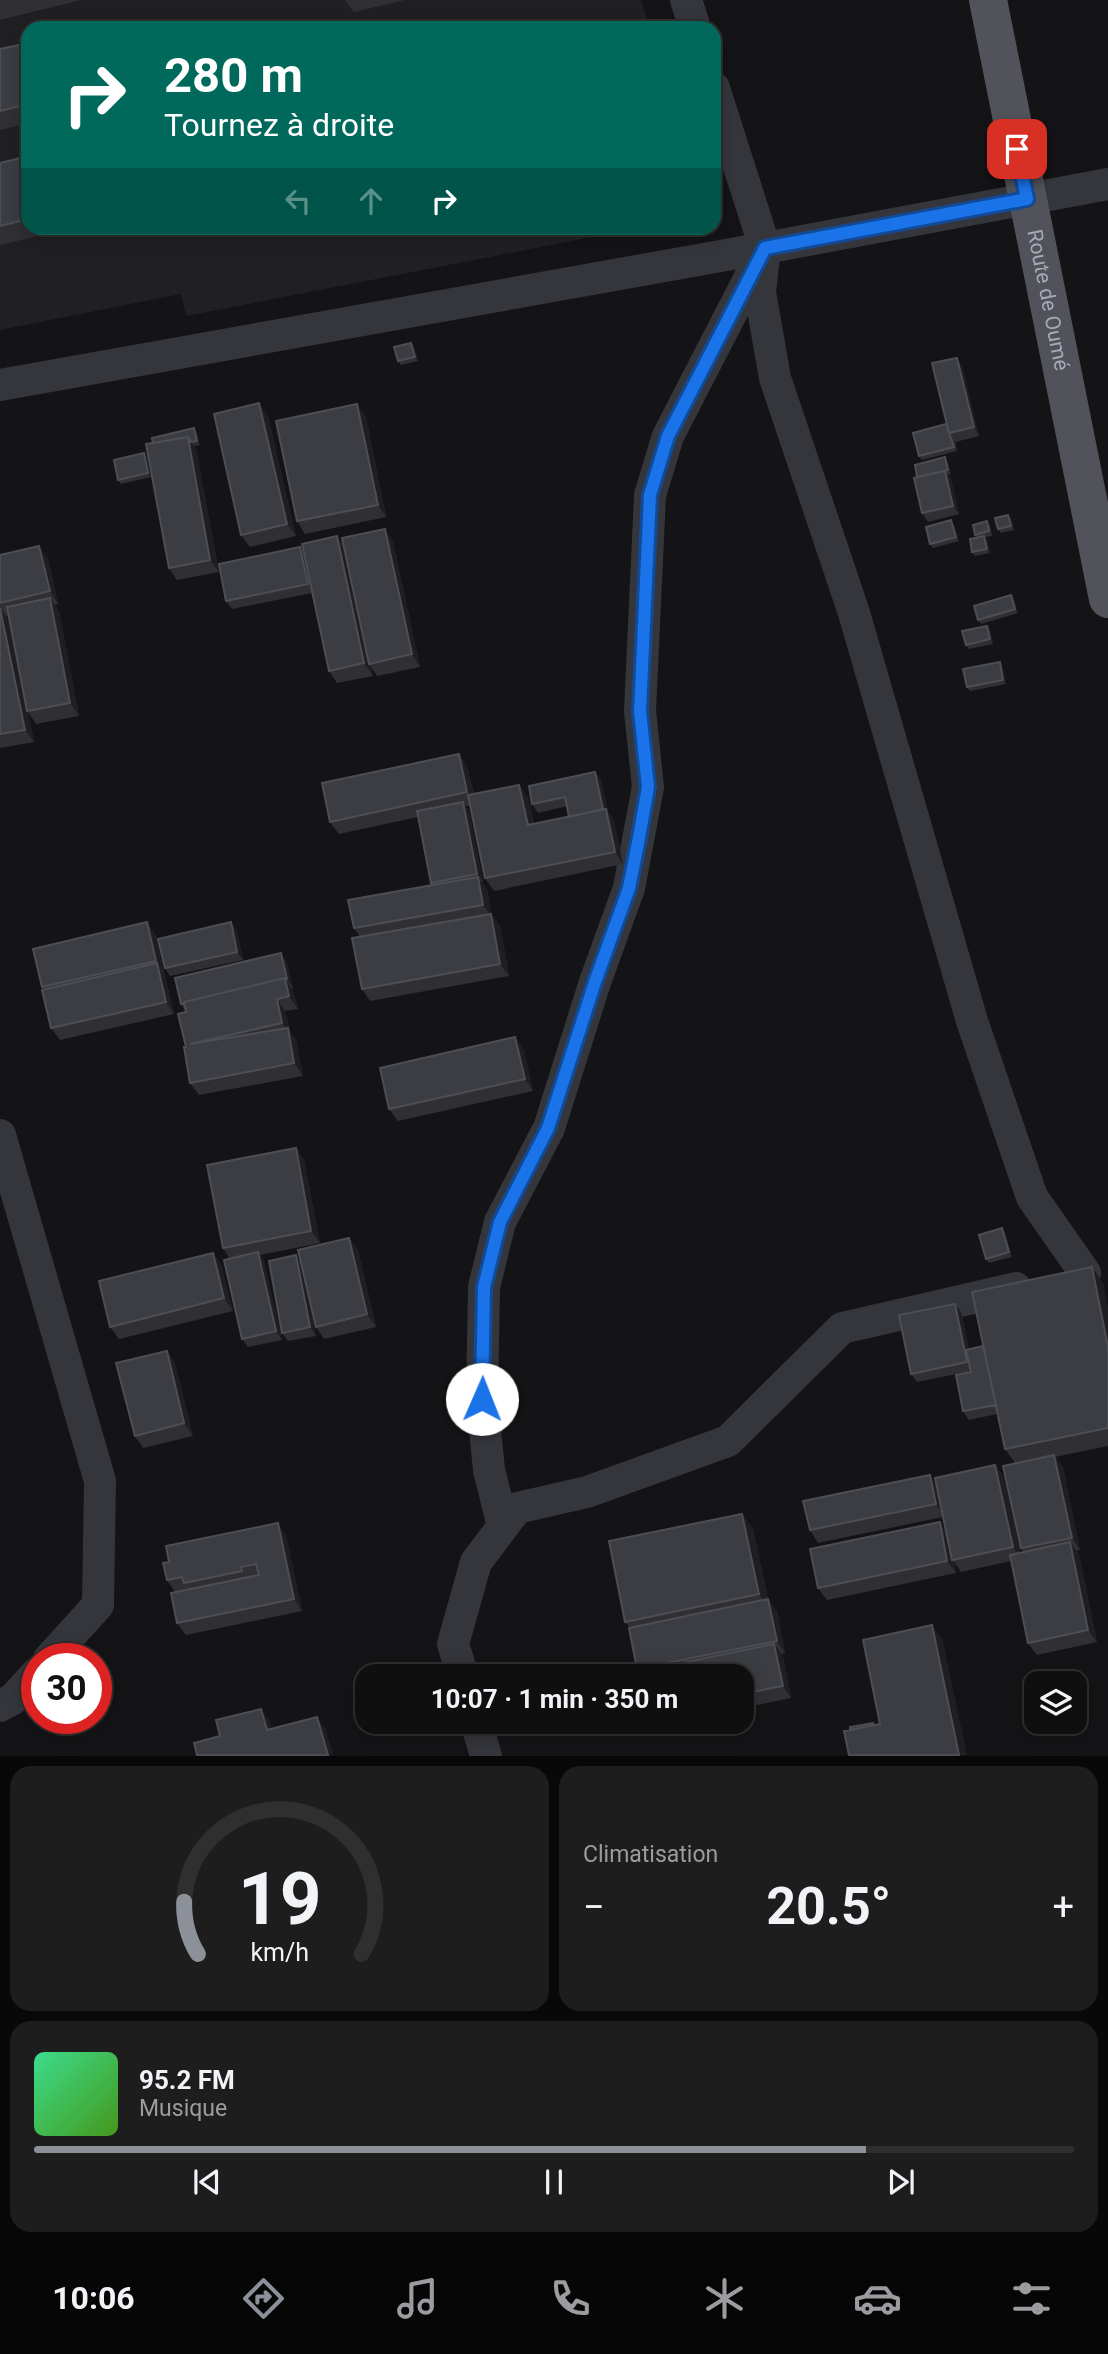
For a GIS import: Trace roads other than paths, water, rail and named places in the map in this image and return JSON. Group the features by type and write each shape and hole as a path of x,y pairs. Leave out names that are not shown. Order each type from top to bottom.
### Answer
{"main road":[{"name":"Route de Oumé","path":"988,0 1108,599"}],"street":[{"path":"686,0 693,21"},
{"path":"459,1664 453,1644 476,1562 517,1508 586,1492 728,1441 842,1328 1074,1275 1032,1197 972,1021 854,613 775,378 760,292 765,248 721,110"},
{"path":"0,385 1108,184"},
{"path":"503,1526 489,1470 482,1399 484,1287 500,1222 548,1128 595,982 629,888 648,787 640,711 650,495 668,436 765,248"},
{"path":"0,1135 100,1481 98,1605 64,1643"},
{"path":"0,1706 13,1699 21,1690"},
{"path":"480,1734 486,1755"}]}
